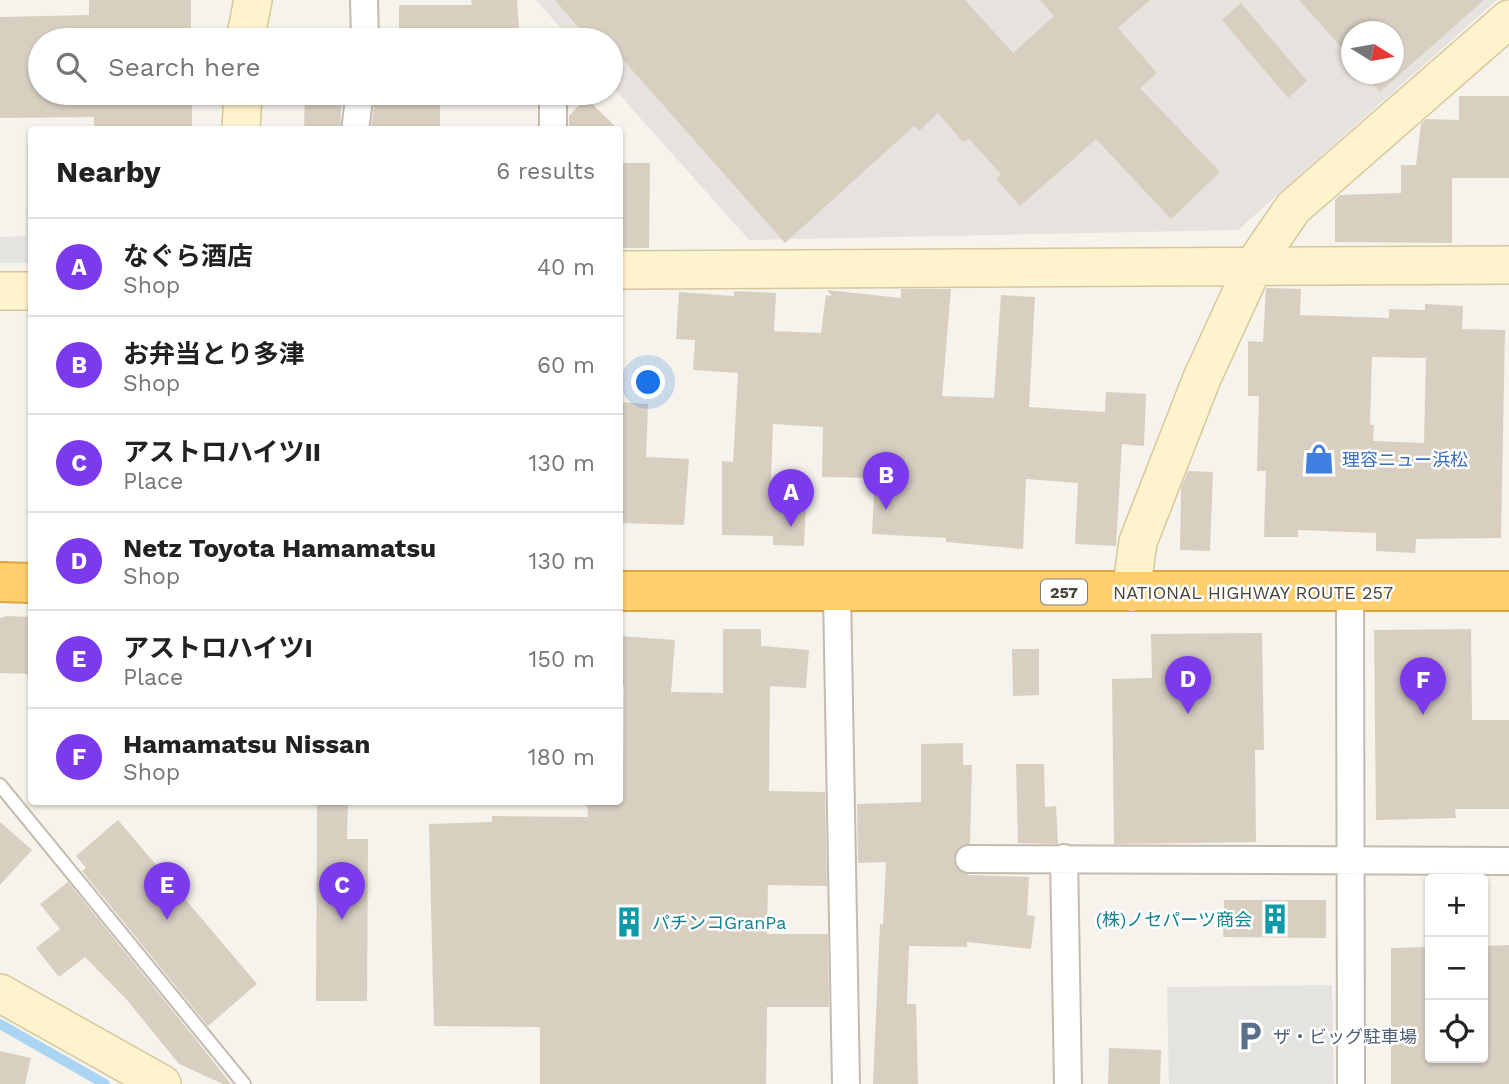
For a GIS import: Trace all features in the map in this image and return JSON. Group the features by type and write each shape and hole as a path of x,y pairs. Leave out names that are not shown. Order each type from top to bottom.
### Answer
{"highway":[{"path":"0,582 28,583"},
{"name":"NATIONAL HIGHWAY ROUTE 257","path":"623,592 1509,591"}],"street":[{"path":"247,28 253,0"},
{"path":"364,0 365,28"},
{"path":"1131,592 1138,542 1202,378 1254,265 1293,208 1509,19"},
{"path":"241,126 242,105"},
{"path":"356,126 358,105"},
{"path":"553,126 554,105"},
{"path":"623,270 1509,265"},
{"path":"0,291 28,291"},
{"path":"1350,591 1351,1084"},
{"path":"837,593 846,1084"},
{"path":"1064,858 1068,1084"},
{"path":"969,859 1509,861"},
{"path":"0,993 162,1084"}],"lane":[{"path":"0,785 244,1084"}],"shaded area":[{"path":"536,0 1497,0 1404,83 1404,21 1341,21 1341,84 1402,84 1238,230 749,240 623,98 623,28 560,28"},
{"path":"28,147 28,263 0,263 0,237 26,236"},
{"name":"ザ・ビッグ駐車場","path":"1332,985 1334,1084 1169,1084 1167,987"}],"building":[{"path":"89,0 191,0 191,28 28,28 28,105 192,105 192,126 94,126 94,117 0,118 0,17 89,15"},
{"path":"471,0 517,0 519,28 399,28 399,5 472,5"},
{"path":"555,0 965,0 1013,53 1054,16 1040,0 1150,0 1118,28 1157,73 1140,88 1220,172 1171,219 1096,139 1020,206 996,179 1001,174 969,139 963,142 938,113 919,131 914,126 785,243 623,60 623,28 579,28"},
{"path":"1299,0 1484,0 1404,71 1404,21 1341,21 1341,47"},
{"path":"1241,3 1307,81 1288,98 1222,20"},
{"path":"1373,84 1389,84 1380,92"},
{"path":"1459,96 1509,96 1509,178 1452,178 1452,243 1335,242 1335,200 1340,195 1401,193 1401,165 1416,165 1421,124 1426,119 1459,120"},
{"path":"305,105 341,105 340,126 304,126"},
{"path":"374,105 440,105 440,126 372,126"},
{"path":"579,105 593,105 615,126 569,126 569,116"},
{"path":"623,163 650,163 649,248 623,248"},
{"path":"1266,288 1301,289 1300,315 1389,318 1389,309 1425,310 1425,304 1463,306 1462,329 1505,330 1501,538 1416,539 1415,553 1376,551 1376,533 1298,530 1298,537 1264,537 1266,471 1257,471 1259,396 1248,396 1248,341 1263,342","holes":["1372,357 1426,358 1424,443 1373,441 1374,425 1370,425"]},
{"path":"901,289 951,289 942,396 994,398 1001,295 1035,297 1029,407 1105,412 1106,392 1146,394 1144,446 1122,444 1116,546 1075,544 1078,483 1026,479 1023,549 946,542 946,538 872,534 875,478 822,477 823,427 773,424 770,503 806,505 804,546 773,545 773,536 722,535 722,461 733,462 738,373 693,370 695,340 676,339 679,292 734,296 734,291 776,293 774,331 821,333 826,295 832,296 827,290 901,298"},
{"path":"623,402 648,404 646,457 689,459 684,525 623,523"},
{"path":"1188,471 1213,472 1210,551 1180,550 1181,488"},
{"path":"28,617 28,674 0,673 0,618"},
{"name":"パチンコGranPa","path":"723,629 761,629 761,646 809,650 806,688 770,686 769,791 825,792 827,886 768,885 767,934 828,934 829,1007 767,1007 766,1084 540,1084 540,1027 434,1026 429,824 492,822 492,816 588,817 587,805 623,805 623,636 675,640 671,692 723,693"},
{"path":"1471,629 1472,720 1509,720 1509,809 1455,809 1456,818 1376,820 1374,630"},
{"path":"1262,633 1264,750 1255,750 1256,842 1114,844 1112,679 1152,678 1151,634"},
{"path":"1012,649 1039,649 1039,695 1013,696"},
{"path":"963,743 963,765 972,765 970,843 956,851 955,866 969,875 1029,877 1027,915 1035,916 1031,949 967,942 967,947 909,946 907,1004 916,1004 918,1084 873,1084 880,924 883,924 886,862 858,863 857,804 921,802 921,744"},
{"path":"1016,764 1044,764 1045,807 1056,806 1058,844 1018,843"},
{"path":"317,805 348,805 347,839 368,839 367,1001 316,1001"},
{"path":"118,820 257,984 208,1026 82,871 86,868 76,856"},
{"path":"0,822 32,850 0,885"},
{"path":"68,882 231,1084 223,1084 179,1064 127,1000 85,957 59,977 36,948 60,929 40,904"},
{"name":"(株)ノセパーツ商会","path":"1224,900 1326,900 1326,938 1223,937"},
{"path":"1509,945 1509,1084 1391,1084 1391,948 1425,947 1425,1063 1488,1063 1488,946"},
{"path":"1109,1048 1161,1050 1160,1084 1108,1084"},
{"path":"0,1051 31,1058 25,1084 0,1084"}],"waterway":[{"path":"0,1024 105,1084"}],"place":[{"name":"理容ニュー浜松","path":"1319,459"},
{"name":"お弁当とり多津","path":"886,510"},
{"name":"なぐら酒店","path":"791,527"},
{"name":"Netz Toyota Hamamatsu","path":"1188,714"},
{"name":"Hamamatsu Nissan","path":"1423,715"},
{"name":"(株)ノセパーツ商会","path":"1275,919"},
{"name":"アストロハイツI","path":"167,920"},
{"name":"アストロハイツII","path":"342,920"},
{"name":"パチンコGranPa","path":"629,922"},
{"name":"ザ・ビッグ駐車場","path":"1250,1036"}]}
